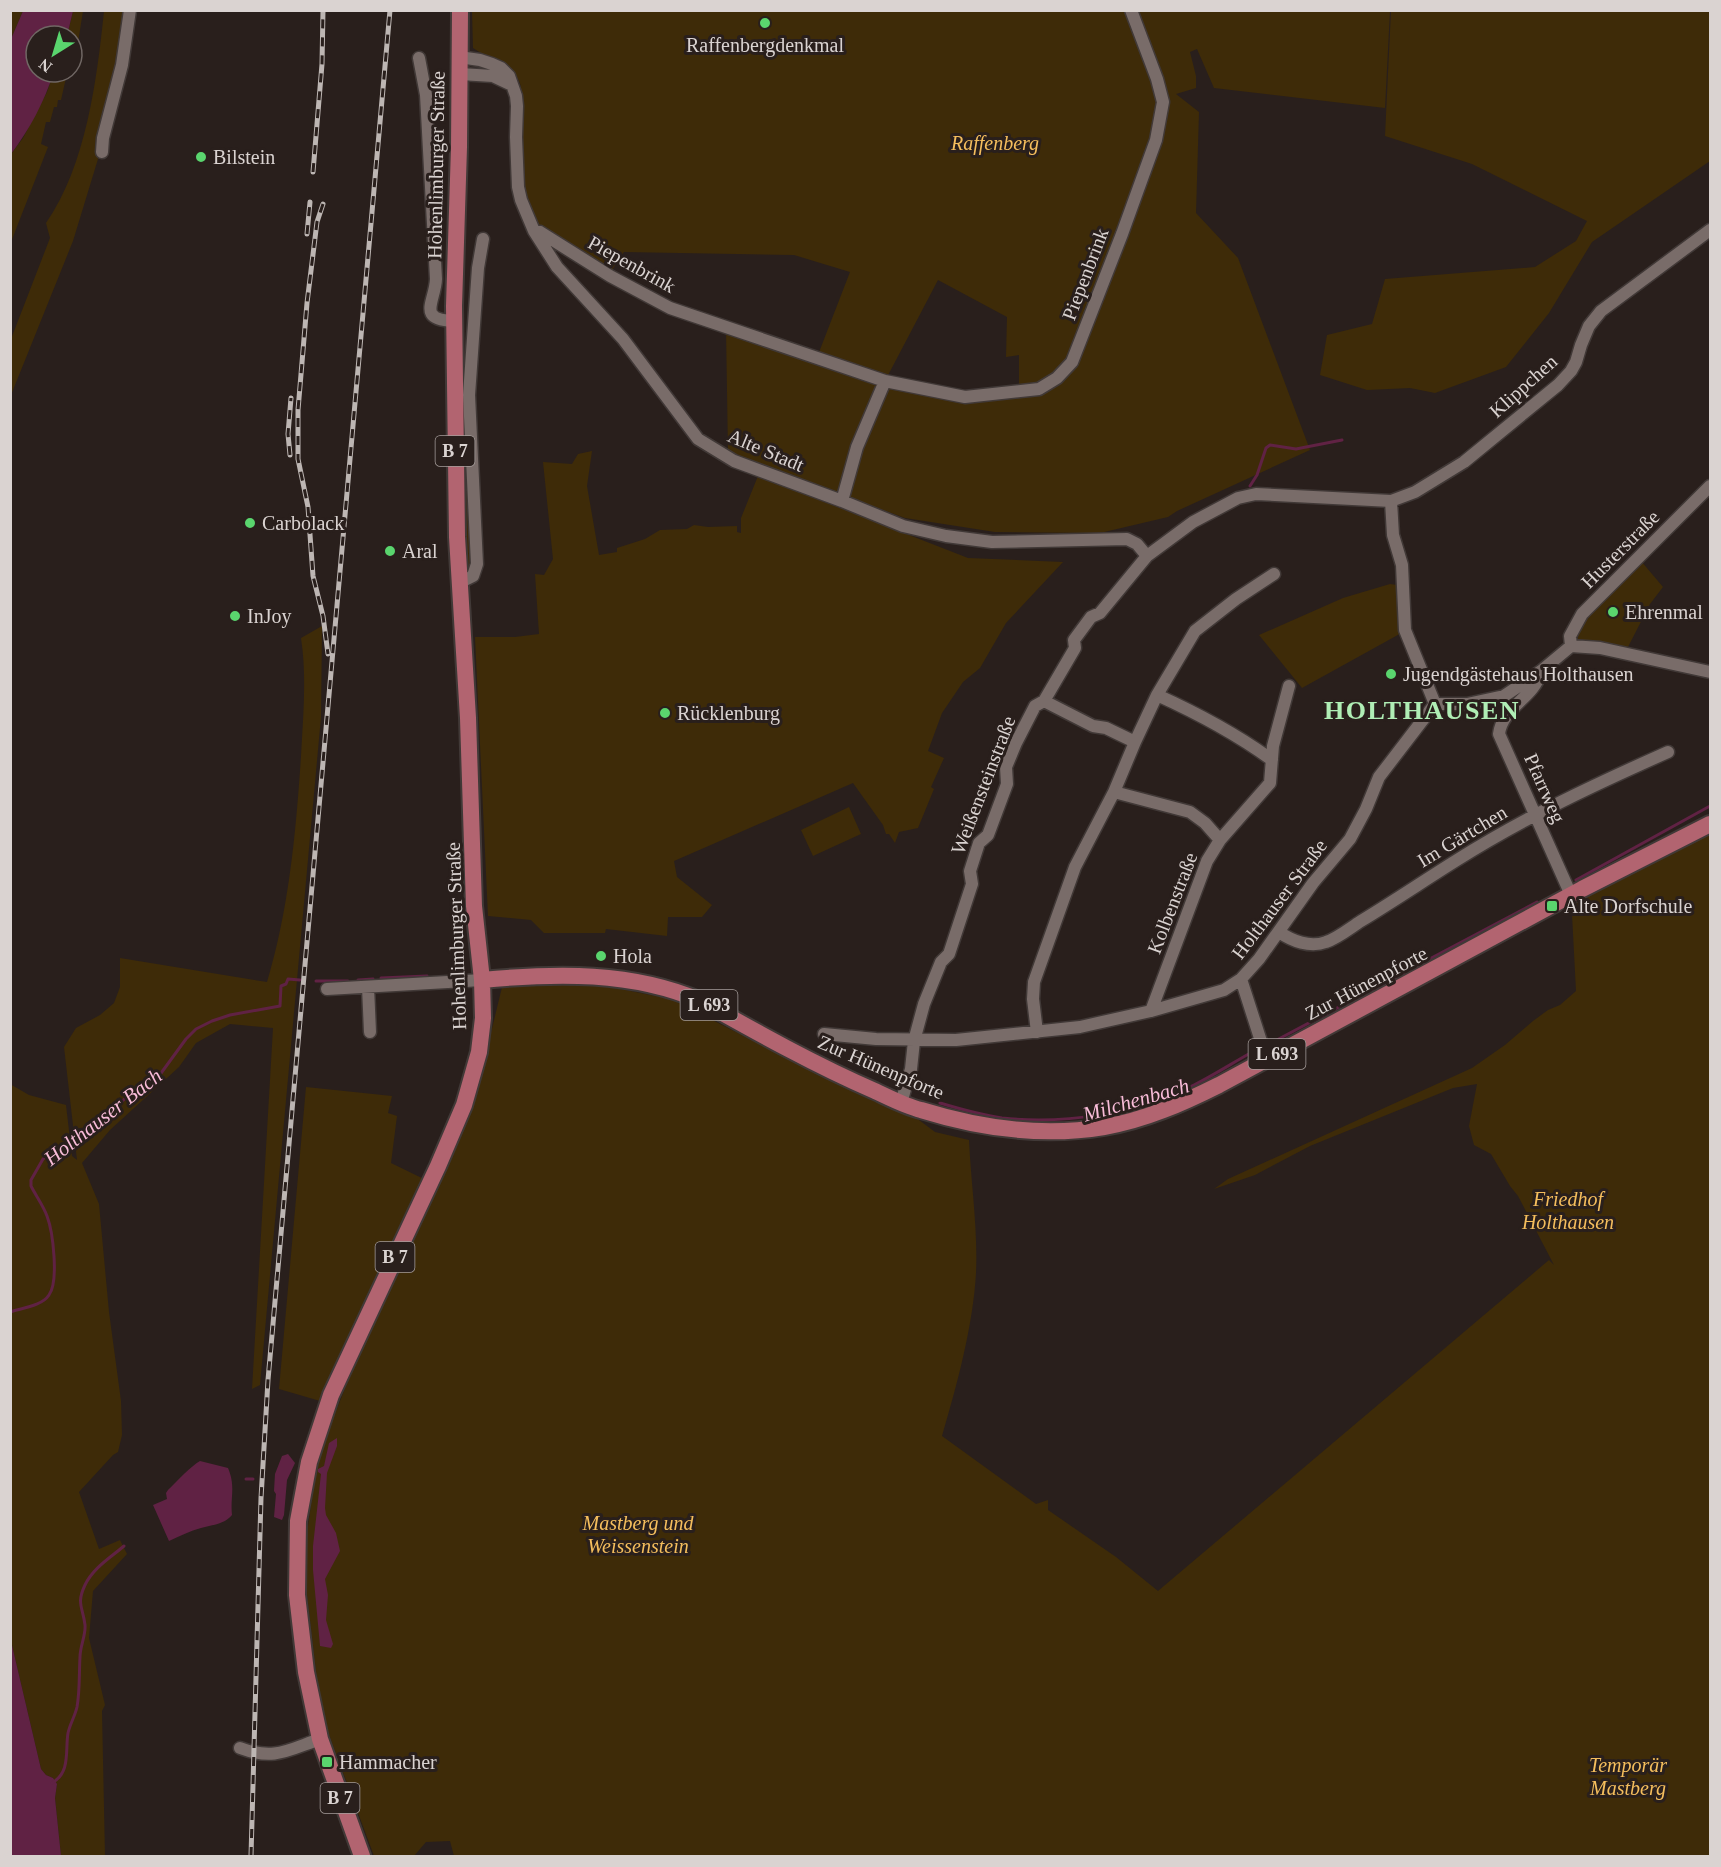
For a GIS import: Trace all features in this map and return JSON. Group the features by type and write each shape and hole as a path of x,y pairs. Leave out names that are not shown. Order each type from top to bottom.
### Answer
{"main road":[{"name":"Hohenlimburger Straße","path":"362,1857 320,1738 306,1672 297,1595 298,1521 309,1462 331,1395 464,1105 479,1052 483,1018 482,980 474,906 468,718 456,492 454,321 460,10"},
{"name":"Zur Hünenpforte","path":"482,980 592,976 635,980 681,992 701,1001 825,1068 919,1110 1004,1128 1048,1132 1103,1127 1153,1114 1187,1101 1571,895 1710,824"}],"street":[{"path":"102,152 103,138 122,65 130,10"},
{"name":"Piepenbrink","path":"534,231 540,232 610,276 670,308 885,381 965,397 1039,389 1057,378 1072,363 1156,140 1163,102 1157,79 1131,10"},
{"name":"Hohenlimburger Straße","path":"419,58 426,95 436,279 436,290 430,301 429,310 442,321 454,321"},
{"name":"Alte Stadt","path":"459,66 493,76 513,86 517,106 518,187 534,231 557,267 623,339 698,439 734,461 903,526 946,536 992,542 1127,538 1137,544 1147,556"},
{"name":"Klippchen","path":"1213,510 1238,498 1256,494 1391,501 1415,492 1464,462 1558,385 1572,371 1589,326 1601,312 1710,230"},
{"path":"459,581 473,576 477,564 469,395 478,268 483,239"},
{"path":"842,501 857,447 885,381"},
{"name":"Husterstraße","path":"1571,646 1570,636 1582,614 1710,486"},
{"path":"1391,501 1393,535 1402,565 1406,630 1435,704 1467,704 1504,696 1541,671 1571,646 1600,648 1678,663 1710,672"},
{"name":"Weißensteinstraße","path":"902,1103 924,1004 940,962 949,954 972,884 970,871 979,843 988,835 1006,784 1006,767 1035,706 1044,701 1075,648 1074,640 1091,617 1100,613 1147,556 1213,510"},
{"path":"1038,1032 1033,999 1034,982 1075,867 1114,792 1157,695 1195,631 1236,599 1274,574"},
{"name":"Pfarrweg","path":"1541,671 1540,678 1505,718 1500,726 1499,734 1571,895"},
{"name":"Kolbenstraße","path":"1151,1011 1207,861 1220,840 1270,783 1273,746 1289,686"},
{"path":"1157,695 1205,717 1243,739 1272,760"},
{"path":"1044,701 1093,726 1106,728 1135,742"},
{"name":"Holthauser Straße","path":"824,1034 914,1041 984,1038 1080,1027 1151,1011 1224,990 1241,979 1279,932 1313,883 1350,839 1366,810 1379,777 1435,704"},
{"name":"Im Gärtchen","path":"1279,932 1301,943 1326,942 1459,859 1535,815 1564,799 1668,752"},
{"path":"1114,792 1190,812 1205,823 1220,840"},
{"path":"1241,979 1267,1060"},
{"path":"327,989 482,980"},
{"path":"368,987 370,1032"},
{"path":"240,1748 259,1754 277,1754 320,1738"}],"green space":[{"path":"11,11 23,11 11,39"},
{"path":"73,11 83,11 81,24 70,24"},
{"path":"104,11 126,11 120,50 95,144 98,159 73,241 11,395 11,339 50,238 46,223 60,200 80,149 98,65"},
{"name":"Raffenberg","path":"472,11 1390,11 1385,108 1214,88 1197,49 1190,52 1196,76 1196,88 1176,94 1199,112 1196,213 1238,258 1310,450 1168,517 1100,533 995,532 905,518 728,453 726,329 816,360 850,272 794,255 624,252 610,273 543,231 533,217 523,182 521,162 521,87 514,73 502,63 473,48","holes":["938,280 1007,317 1006,357 1019,355 1019,391 965,397 885,381"]},
{"path":"1391,11 1710,11 1710,161 1592,242 1549,313 1506,367 1435,393 1410,388 1367,390 1320,375 1327,335 1372,324 1385,279 1535,267 1576,241 1587,221 1472,164 1385,136"},
{"path":"50,84 65,84 61,100 58,100 57,107 54,107 50,122 46,122 41,144 48,147 11,242 11,154 23,138"},
{"path":"462,382 466,383 464,415 472,557 470,569 467,566 464,529"},
{"path":"592,451 587,486 599,555 617,552 617,548 645,539 660,530 687,529 694,525 737,526 737,532 741,533 741,518 758,476 968,558 1063,562 1006,623 980,668 963,682 942,713 928,751 944,758 931,787 934,789 918,828 899,832 895,843 889,834 886,834 883,825 853,783 674,861 677,877 712,905 702,917 668,917 667,936 606,929 605,933 544,933 531,920 488,916 475,637 515,637 539,634 535,574 544,575 553,559 543,462 572,464 578,454"},
{"path":"1641,561 1663,587 1650,604 1628,647 1578,639 1577,628 1589,611"},
{"path":"1390,584 1397,585 1405,631 1302,688 1259,635 1343,598"},
{"path":"322,626 321,717 260,1385 252,1389 273,1028 230,1024 196,1043 179,1067 110,1130 82,1163 99,1204 109,1312 121,1401 122,1435 118,1452 79,1492 99,1549 120,1540 127,1554 93,1591 89,1638 105,1705 102,1711 105,1856 61,1856 55,1798 57,1784 41,1769 11,1641 10,1084 29,1095 66,1105 72,1156 77,1160 64,1047 76,1028 100,1015 114,1003 120,987 120,958 267,982 281,927 297,813 304,697 301,638"},
{"path":"849,807 861,834 813,856 801,830"},
{"name":"Mastberg und Weissenstein","path":"1710,824 1710,1856 454,1856 450,1841 426,1842 414,1856 374,1856 321,1713 303,1561 318,1456 384,1291 482,1070 503,983 521,981 610,987 671,999 860,1095 919,1120 935,1132 969,1140 976,1273 972,1314 942,1436 1036,1504 1048,1500 1048,1510 1116,1557 1158,1591 1549,1260 1554,1265 1518,1196 1491,1154 1474,1145 1469,1126 1477,1084 1453,1088 1310,1146 1255,1175 1214,1189 1228,1179 1472,1068 1548,1010 1560,1005 1576,991 1571,895"},
{"path":"306,1087 392,1096 388,1113 397,1116 391,1163 430,1182 327,1403 279,1389"}],"shaded area":[{"path":"23,11 73,11 70,24 24,24 24,84 50,84 36,115 11,154 11,39"},
{"path":"337,1438 337,1446 327,1473 325,1508 326,1515 336,1533 340,1551 325,1579 328,1595 326,1620 333,1644 331,1648 320,1646 313,1546 321,1474 318,1469 324,1466 329,1443"},
{"path":"288,1454 295,1463 287,1480 282,1520 274,1517 275,1474 282,1456"},
{"path":"200,1461 228,1468 232,1486 232,1515 222,1522 169,1541 153,1505 167,1499 168,1490"},
{"path":"11,1641 41,1769 57,1784 55,1798 61,1856 11,1856"}],"waterway":[{"name":"Holthauser Bach","path":"1250,486 1257,475 1266,448 1270,445 1296,449 1342,440"},
{"name":"Milchenbach","path":"1576,880 1710,806"},
{"name":"Milchenbach","path":"1273,1042 1537,902"},
{"name":"Holthauser Bach","path":"381,978 427,976"},
{"name":"Holthauser Bach","path":"10,1312 42,1302 49,1295 54,1279 54,1256 49,1223 31,1186 31,1180 43,1159 57,1148 77,1143 130,1094 156,1080 196,1029 230,1015 280,1006 281,986 286,984 288,979 300,980"},
{"name":"Holthauser Bach","path":"358,980 373,979"},
{"name":"Holthauser Bach","path":"316,981 348,981"},
{"name":"Milchenbach","path":"940,1103 978,1114 1026,1120 1100,1115 1171,1095 1202,1081 1254,1051"},
{"path":"246,1479 253,1479"},
{"path":"52,1783 65,1767 68,1733 77,1707 80,1653 85,1629 81,1605 82,1591 92,1573 124,1546"}],"railway":[{"path":"313,172 322,64 323,10"},
{"path":"251,1856 261,1498 268,1380 390,10"},
{"path":"307,234 310,202"},
{"path":"323,204 317,222 307,303 298,410 298,459 308,507 313,576 323,616 328,654"},
{"path":"290,455 288,434 291,398"}],"place":[{"name":"Raffenbergdenkmal","path":"765,23"},
{"name":"Bilstein","path":"201,157"},
{"name":"Carbolack","path":"250,523"},
{"name":"Aral","path":"390,551"},
{"name":"Ehrenmal","path":"1613,612"},
{"name":"InJoy","path":"235,616"},
{"name":"Jugendgästehaus Holthausen","path":"1391,674"},
{"name":"Rücklenburg","path":"665,713"},
{"name":"Alte Dorfschule","path":"1552,906"},
{"name":"Hola","path":"601,956"},
{"name":"Hammacher","path":"327,1762"}],"district":[{"name":"HOLTHAUSEN","path":"1422,710"}],"park label":[{"name":"Friedhof Holthausen","path":"1568,1210"},
{"name":"Temporär Mastberg","path":"1628,1776"}]}
